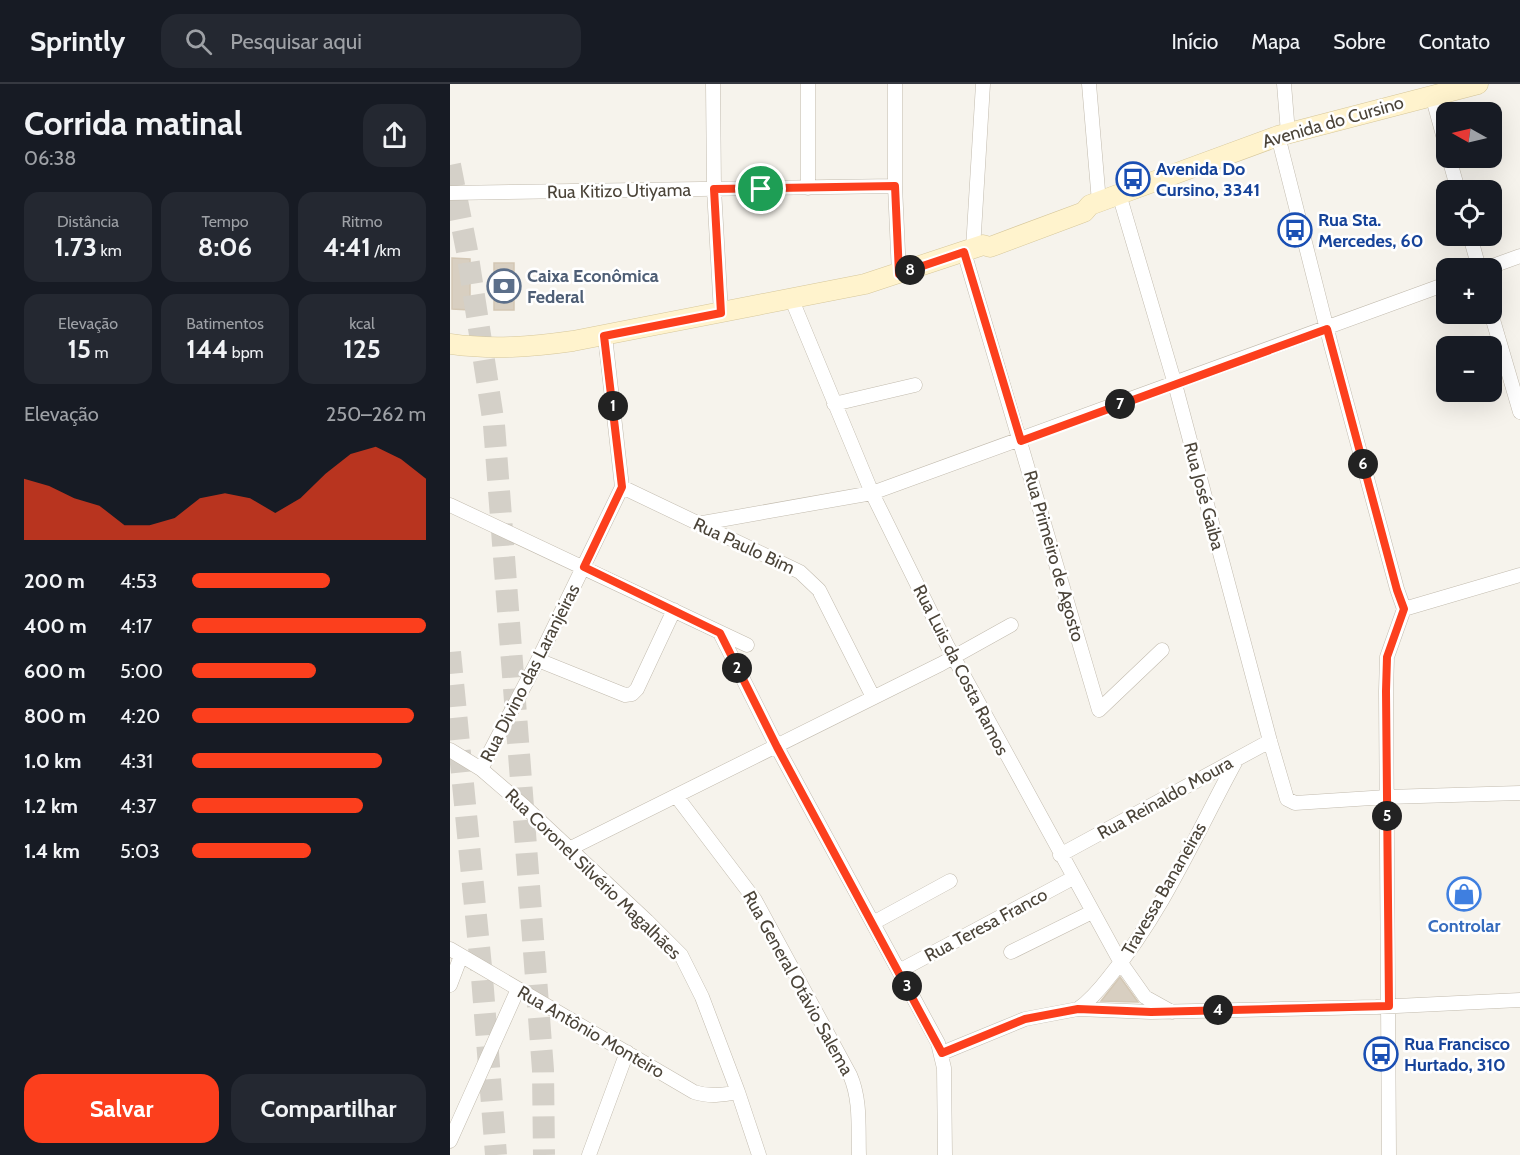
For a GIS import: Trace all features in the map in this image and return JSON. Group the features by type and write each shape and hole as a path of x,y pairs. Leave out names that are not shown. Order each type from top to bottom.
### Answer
{"main road":[{"name":"Avenida do Cursino","path":"450,344 493,349 526,347 604,336 865,284 973,248 987,240 1082,204 1095,203 1283,134 1478,84"}],"street":[{"path":"713,84 714,189 721,313"},
{"path":"808,84 808,188"},
{"path":"895,84 895,186 899,274"},
{"name":"Rua Primeiro de Agosto","path":"982,84 973,248 1021,441 1099,710 1162,650"},
{"path":"1089,84 1095,203"},
{"path":"1284,84 1283,134 1327,329 1404,609 1387,657 1389,1155"},
{"path":"1432,95 1436,110"},
{"name":"Rua Kitizo Utiyama","path":"450,193 895,186"},
{"name":"Rua José Gaiba","path":"1119,194 1175,384 1287,799 1295,803 1387,797"},
{"path":"1502,263 1520,256"},
{"path":"697,524 872,494 1436,288"},
{"name":"Rua Luis da Costa Ramos","path":"792,300 872,494 953,658 1121,963 1145,997 1172,1012"},
{"path":"1494,324 1520,412"},
{"path":"604,336 622,487"},
{"path":"834,404 915,385"},
{"name":"Rua Paulo Bim","path":"622,487 800,572 811,580 819,590 873,697"},
{"name":"Rua Divino das Laranjeiras","path":"481,769 538,660 622,487"},
{"path":"450,505 747,645"},
{"path":"1404,609 1520,575"},
{"path":"538,660 625,695 632,694 637,689 674,610"},
{"path":"569,849 953,658 1011,625"},
{"path":"720,633 777,747 942,1053 945,1155"},
{"name":"Rua Reinaldo Moura","path":"1060,855 1270,741"},
{"name":"Rua Coronel Silvério Magalhães","path":"450,750 481,769 681,955 702,997 759,1155"},
{"name":"Travessa Bananeiras","path":"1078,1009 1090,1001 1121,963 1157,908 1237,759"},
{"path":"1387,797 1520,793"},
{"name":"Rua General Otávio Salema","path":"677,797 755,900 850,1075 858,1105 859,1155"},
{"name":"Rua Teresa Franco","path":"899,971 1073,878"},
{"path":"873,923 950,881"},
{"path":"1011,952 1092,912"},
{"path":"450,986 456,953"},
{"name":"Rua Antônio Monteiro","path":"456,953 694,1092 702,1095 721,1095 738,1092"},
{"path":"450,1141 518,989"},
{"path":"942,1053 1025,1019 1078,1009 1172,1012 1520,1000"},
{"path":"589,1155 627,1052"}],"building":[{"path":"452,258 470,259 470,310 452,309"},
{"name":"Caixa Econômica Federal","path":"494,263 514,263 514,310 494,310"},
{"path":"1120,977 1138,1002 1101,1001"}],"tunnel":[{"path":"450,165 467,251 494,425 543,1070 544,1155"},
{"path":"450,652 482,977 496,1155"}],"place":[{"name":"Avenida Do Cursino, 3341","path":"1133,179"},
{"name":"Rua Sta. Mercedes, 60","path":"1295,230"},
{"name":"Caixa Econômica Federal","path":"504,286"},
{"name":"Controlar","path":"1464,894"},
{"name":"Rua Francisco Hurtado, 310","path":"1381,1054"}],"route":[{"path":"895,186 899,274 964,252 1021,441 1327,329 1404,609 1387,657 1389,1006 1151,1012 1078,1009 1025,1019 942,1053 777,747 720,633 584,567 622,487 604,336 721,313 714,189 761,189 895,186"}]}
